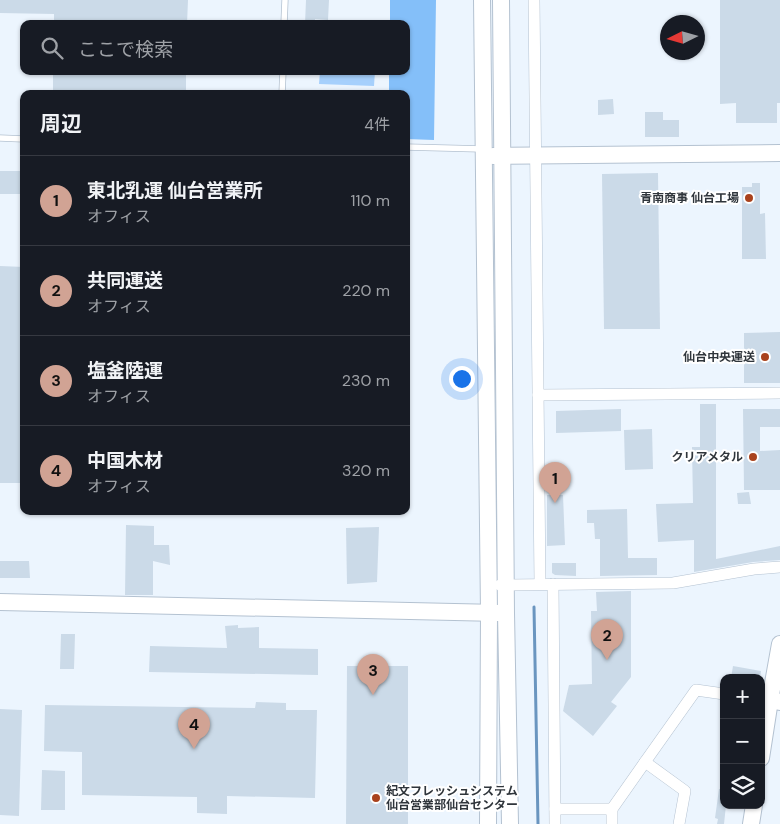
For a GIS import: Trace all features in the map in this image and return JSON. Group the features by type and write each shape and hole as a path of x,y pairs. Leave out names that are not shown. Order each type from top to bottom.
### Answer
{"street":[{"path":"482,0 489,585 488,824"},
{"path":"502,0 506,613 510,824"},
{"path":"534,0 540,584"},
{"path":"484,152 504,156 780,152"},
{"path":"538,395 780,393"},
{"path":"489,585 673,583 754,569 780,567"},
{"path":"553,584 555,824"},
{"path":"0,602 506,613"},
{"path":"765,735 780,644"},
{"path":"612,824 612,809 696,690 720,693"},
{"path":"644,762 685,791 679,824"},
{"path":"555,809 612,809"},
{"path":"751,824 753,809"}],"lane":[{"path":"284,20 285,0"},
{"path":"282,90 283,75"},
{"path":"0,138 20,139"},
{"path":"410,147 484,152"}],"shaded area":[{"path":"390,0 436,0 434,140 410,139 410,90 389,90 389,75 410,75 410,20 390,20"},
{"path":"320,75 375,75 374,86 319,84"}],"building":[{"path":"0,0 188,0 187,20 54,20 54,14 0,13"},
{"path":"306,0 329,0 328,20 305,20"},
{"path":"720,0 780,0 780,103 777,103 777,123 736,123 736,103 720,104"},
{"path":"53,75 186,75 186,90 53,90"},
{"path":"613,99 614,114 598,115 598,100"},
{"path":"645,112 663,112 663,120 679,120 679,137 645,137"},
{"path":"0,171 20,171 20,194 0,194"},
{"path":"658,173 660,329 604,329 602,174"},
{"path":"752,183 760,183 760,214 765,213 766,259 742,259 742,187 752,187"},
{"path":"0,266 20,267 20,483 0,483"},
{"path":"780,332 780,383 744,383 744,333"},
{"path":"700,404 716,404 716,559 780,546 780,560 753,562 694,572 694,540 658,542 656,504 693,503 692,447 700,447"},
{"path":"621,409 621,431 556,433 556,411"},
{"path":"743,409 780,409 780,427 760,427 760,451 780,450 780,490 744,490"},
{"path":"652,429 653,469 625,470 624,430"},
{"path":"749,492 751,504 738,504 737,493"},
{"path":"547,495 563,495 565,545 547,546"},
{"path":"627,509 628,558 657,558 657,575 600,576 600,539 595,539 594,523 587,523 587,510"},
{"path":"126,525 154,526 154,545 169,545 170,565 153,561 153,595 125,595"},
{"path":"379,527 377,582 347,584 346,528"},
{"path":"0,561 29,561 30,578 0,578"},
{"path":"552,563 576,563 576,576 555,575 552,573"},
{"path":"631,591 631,677 611,702 617,706 593,736 563,711 569,685 592,684 591,611 597,611 596,592"},
{"path":"238,625 238,628 259,627 259,648 318,649 318,675 149,672 150,646 227,648 225,626"},
{"path":"61,634 75,634 74,669 60,669"},
{"path":"347,666 408,666 408,824 346,824"},
{"path":"733,666 761,671 761,674 732,674"},
{"path":"256,702 286,703 286,710 317,710 315,798 227,796 227,814 197,813 197,797 82,795 82,752 44,751 45,705 255,708"},
{"path":"0,709 22,710 19,816 0,815"},
{"path":"42,770 65,771 65,810 41,810"},
{"path":"720,789 720,809 726,809 724,824 717,824 718,819 715,818"}],"waterway":[{"path":"534,607 538,824"}],"place":[{"name":"青南商事 仙台工場","path":"749,198"},
{"name":"仙台中央運送","path":"765,357"},
{"name":"クリアメタル","path":"753,457"},
{"name":"東北乳運 仙台営業所","path":"555,503"},
{"name":"共同運送","path":"607,660"},
{"name":"塩釜陸運","path":"373,695"},
{"name":"中国木材","path":"194,749"},
{"name":"紀文フレッシュシステム 仙台営業部仙台センター","path":"376,798"}]}
